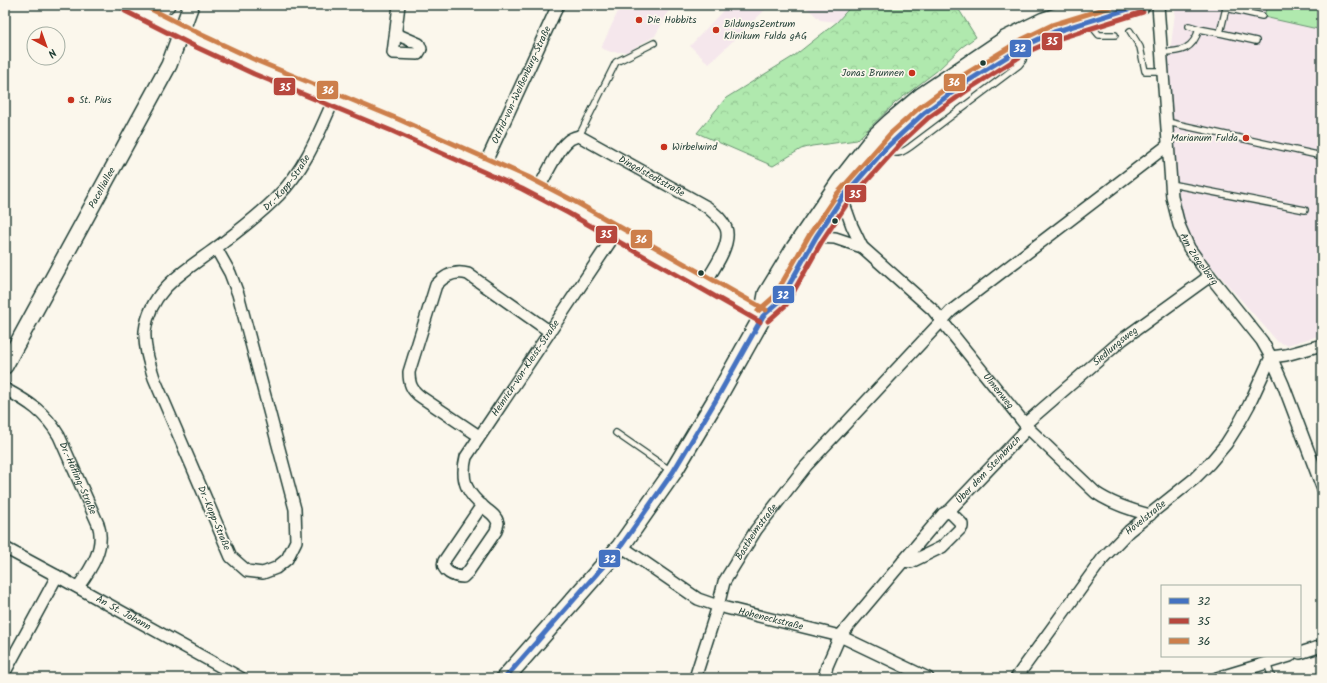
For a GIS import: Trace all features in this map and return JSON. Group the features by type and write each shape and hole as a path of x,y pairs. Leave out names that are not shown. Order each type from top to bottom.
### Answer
{"main road":[{"path":"128,5 256,68 334,99 485,164 538,190 763,316"},
{"path":"148,16 167,5"},
{"name":"Pacelliallee","path":"5,366 169,65 191,5"},
{"path":"763,316 780,301 816,237 842,198 870,164 896,118 922,96 979,57 1029,27 1066,15 1092,13 1141,5"},
{"path":"505,678 621,546 673,472 716,400 763,316 768,294 794,248 840,182 882,142 968,81 1026,45 1054,32 1066,15"}],"street":[{"path":"396,34 399,5"},
{"name":"Otfrid-von-Weißenburg-Straße","path":"485,164 558,5"},
{"name":"Am Ziegelberg","path":"1158,5 1171,184 1178,225 1189,248 1262,340 1283,384 1322,487"},
{"name":"Dr.-Kopp-Straße","path":"216,248 230,273 238,294 294,509 296,541 287,559 276,568 263,573 246,570 231,557 154,378 146,350 145,331 149,316 158,297 171,281 216,248 262,211 279,195 296,174 309,153 334,99"},
{"path":"538,190 567,142 574,137 579,136"},
{"name":"Dingelstedtstraße","path":"579,136 707,208 720,219 726,229 728,237 725,248 705,283"},
{"name":"Bastheimstraße","path":"695,678 724,582 756,530 806,466 942,321 965,300 1168,145"},
{"name":"Ulmenweg","path":"842,198 852,226 862,246 932,310 1027,426 1104,499 1126,508 1150,515"},
{"name":"Heinrich-von-Kleist-Straße","path":"482,506 442,565 455,576 459,577 465,575 497,529 498,523 496,517 482,506 468,491 463,472 466,457 616,233"},
{"name":"Ulmenweg","path":"816,237 835,238 862,246"},
{"path":"479,436 421,397 416,393 410,384 410,372 436,285 451,273 468,274 550,331"},
{"name":"Siedlungsweg","path":"1027,426 1123,339 1210,276"},
{"path":"1271,357 1286,355 1322,345"},
{"name":"Hövelstraße","path":"1016,678 1103,558 1129,531 1194,479 1226,444 1249,405 1271,357"},
{"name":"Dr.-Höfling-Straße","path":"5,389 38,409 54,427 98,524 101,537 99,550 86,576 78,587"},
{"name":"Über dem Steinbruch","path":"824,678 827,666 840,636 943,514 949,511 1027,426"},
{"name":"Über dem Steinbruch","path":"903,561 911,562 942,547 962,527 960,522 949,511"},
{"name":"Hoheneckstraße","path":"621,546 698,599 718,606 840,636 928,678"},
{"name":"An St. Johann","path":"5,548 241,678"},
{"path":"12,678 5,673 57,576"},
{"path":"1301,653 1322,646"},
{"path":"1217,678 1287,657"}],"lane":[{"path":"1220,33 1226,8 1262,16"},
{"path":"1092,13 1094,29 1099,35 1115,34"},
{"path":"1189,26 1256,42"},
{"path":"1161,52 1178,52 1185,49 1194,41 1199,29"},
{"path":"1130,31 1140,47 1146,71 1163,71"},
{"path":"579,136 616,62 654,43"},
{"path":"1166,122 1322,156"},
{"path":"1171,184 1305,210"},
{"path":"616,433 673,472"},
{"path":"1267,663 1272,678"}],"shaded area":[{"name":"Die Hobbits","path":"621,5 672,5 655,36 627,52 611,52 601,48"},
{"path":"728,5 770,5 709,64 690,46"},
{"path":"804,5 852,5 837,22 820,20"},
{"name":"Marianum Fulda","path":"1176,5 1322,5 1322,335 1287,345 1278,342 1198,251 1179,213 1162,64 1171,45"}],"green space":[{"path":"852,5 956,5 976,37 962,47 938,70 895,103 857,140 812,146 801,149 773,166 697,133 726,98 794,56 837,22"},
{"path":"1267,5 1322,5 1322,30 1264,17"}],"transit line":[{"name":"36","path":"143,5 260,62 398,119 528,177 574,201 766,310"},
{"name":"36","path":"758,311 774,297 810,234 837,194 891,133 919,108 964,75 1023,39 1052,25 1117,5"},
{"name":"32","path":"505,678 621,546 673,472 716,400 763,316 780,301 816,237 842,198 887,147 924,113 968,81 1026,45 1054,32 1141,5"},
{"name":"35","path":"125,11 254,74 392,131 522,189 568,213 760,322"},
{"name":"35","path":"768,321 786,305 822,241 848,202 901,143 928,118 972,87 1029,51 1057,39 1143,12"}],"place":[{"name":"Die Hobbits","path":"639,20"},
{"name":"BildungsZentrum Klinikum Fulda gAG","path":"716,30"},
{"name":"Jonas Brunnen","path":"912,73"},
{"name":"St. Pius","path":"71,100"},
{"name":"Marianum Fulda","path":"1246,138"},
{"name":"Wirbelwind","path":"664,147"}]}
